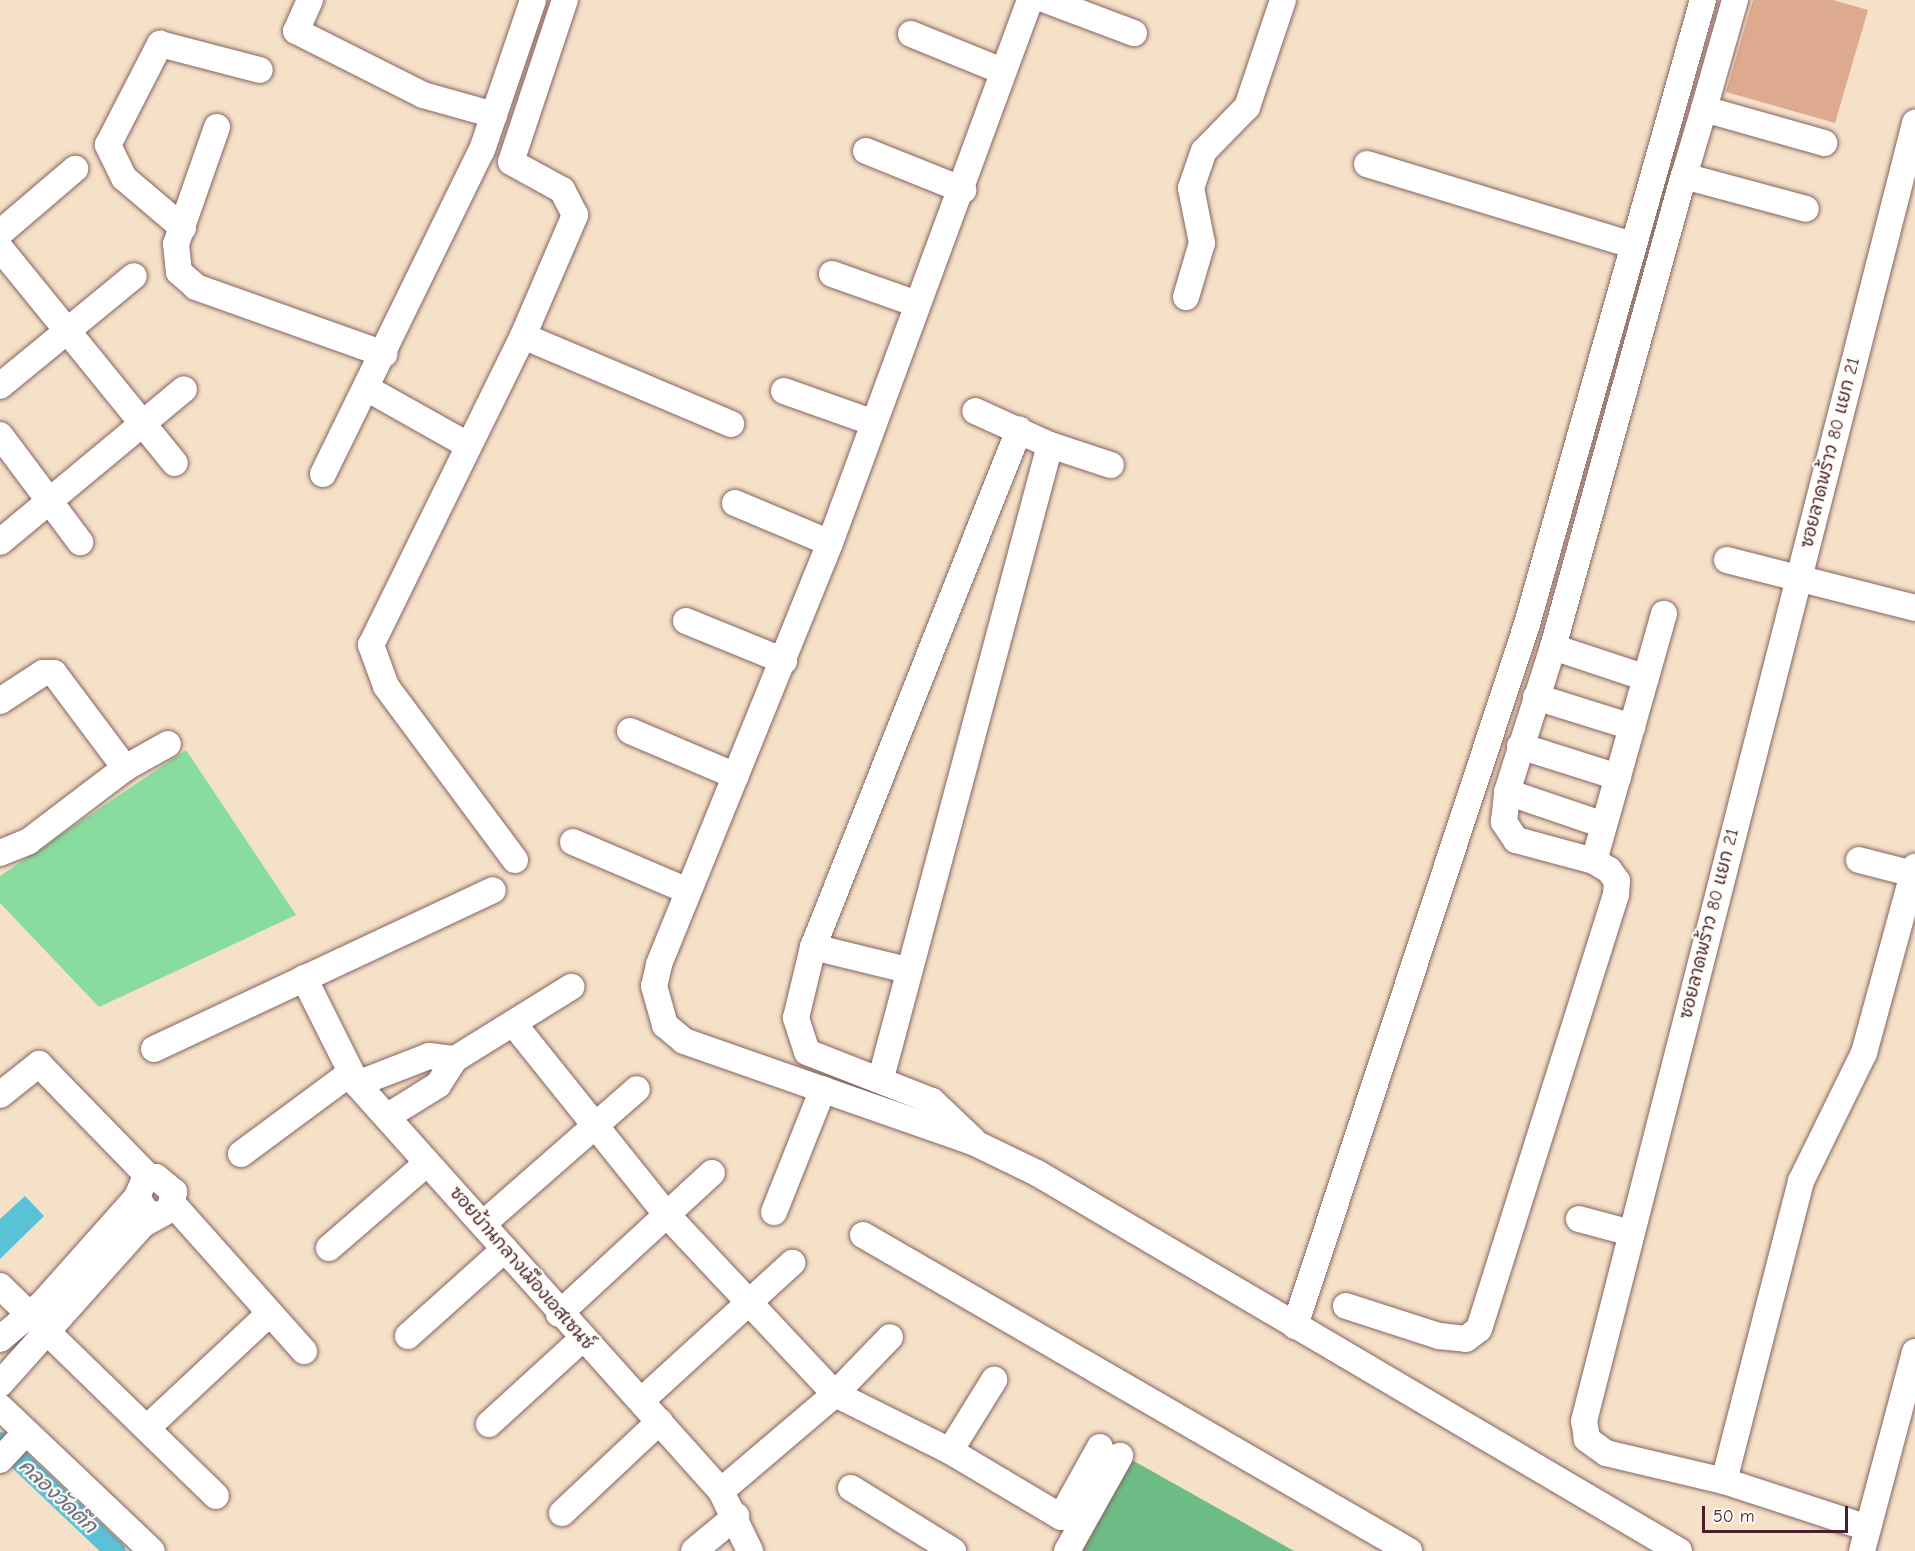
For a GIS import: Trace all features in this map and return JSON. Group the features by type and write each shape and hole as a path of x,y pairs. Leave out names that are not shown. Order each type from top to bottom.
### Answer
{"street":[{"path":"310,0 296,32 423,95 494,115"},
{"path":"323,474 368,389 482,150 533,0"},
{"path":"512,162 565,0"},
{"path":"1030,0 1002,71 963,190 871,422 830,543 784,661 688,891 654,986 665,1025 684,1041 975,1143 1296,1326 1679,1551"},
{"path":"1046,0 1134,33"},
{"path":"1186,297 1202,243 1191,188 1204,151 1247,107 1282,0"},
{"path":"1296,1326 1527,624 1632,245 1703,0"},
{"path":"1347,1306 1439,1336 1466,1339 1479,1329 1616,895 1617,881 1594,861 1516,840 1504,822 1507,792 1553,647 1735,0"},
{"path":"911,34 1002,71"},
{"path":"183,228 124,178 108,145 160,44 261,70"},
{"path":"1704,109 1824,143"},
{"name":"ซอยลาดพร้าว 80 แยก 21","path":"1865,1539 1724,1481 1606,1453 1587,1439 1584,1421 1915,123"},
{"path":"217,127 173,261 196,287 384,354"},
{"path":"482,150 512,162 562,190 575,215 523,336 466,444 371,645 386,686 515,860"},
{"path":"866,151 963,190"},
{"path":"1367,164 1632,245"},
{"path":"0,233 75,169"},
{"path":"1684,176 1806,209"},
{"path":"0,248 66,332 175,463"},
{"path":"831,274 917,304"},
{"path":"0,386 134,276"},
{"path":"523,336 731,424"},
{"path":"0,542 184,389"},
{"path":"368,389 466,444"},
{"path":"784,391 871,422"},
{"path":"975,411 1050,445 1111,465"},
{"path":"975,1143 932,1101 881,1078 807,1052 799,1038 796,1018 813,947 1019,430"},
{"path":"0,435 51,500 80,542"},
{"path":"881,1078 907,970 1050,445"},
{"path":"735,503 830,543"},
{"path":"1727,560 1915,608"},
{"path":"1594,861 1664,614"},
{"path":"686,621 784,661"},
{"path":"1553,647 1646,678"},
{"path":"0,701 43,673 54,673 125,768"},
{"path":"1536,697 1632,727"},
{"path":"630,731 736,776"},
{"path":"0,853 29,841 125,768 168,744"},
{"path":"1520,746 1618,777"},
{"path":"1507,792 1604,825"},
{"path":"573,842 688,891"},
{"path":"1724,1481 1801,1180 1864,1053 1914,871 1858,860"},
{"path":"154,1049 493,890"},
{"path":"813,947 907,970"},
{"name":"ซอยบ้านกลางเมืองเอสเซนซ์","path":"304,978 353,1079 388,1116 426,1164 484,1223 582,1339 660,1420 721,1491 736,1516 750,1551"},
{"path":"388,1116 438,1085 455,1059 571,987"},
{"path":"513,1023 667,1215 835,1394 951,1451 1061,1517 1110,1451 1067,1551"},
{"path":"241,1154 353,1079 429,1056 455,1059"},
{"path":"0,1095 39,1064 143,1187 146,1212 165,1210"},
{"path":"484,1223 637,1089"},
{"path":"774,1212 824,1089"},
{"path":"329,1248 426,1164"},
{"path":"560,1314 712,1173"},
{"path":"0,1339 38,1322 165,1210 168,1181 143,1187 38,1322 0,1384"},
{"path":"165,1210 270,1313 304,1351"},
{"path":"1579,1219 1631,1233"},
{"path":"863,1235 1409,1551"},
{"path":"408,1336 506,1249"},
{"path":"641,1401 792,1263"},
{"path":"0,1286 216,1496"},
{"path":"147,1428 270,1313"},
{"path":"721,1491 835,1394 890,1337"},
{"path":"489,1424 582,1339"},
{"path":"1865,1539 1915,1352"},
{"path":"951,1451 994,1380"},
{"path":"0,1407 10,1450 152,1551"},
{"path":"562,1513 660,1420"},
{"path":"851,1488 953,1551"},
{"path":"694,1551 736,1516"}],"green space":[{"path":"186,750 296,915 99,1007 0,903 0,876"},
{"path":"1116,1451 1294,1551 1084,1551 1067,1541"}],"water":[{"path":"25,1196 44,1216 0,1259 0,1219"}],"building":[{"path":"1753,0 1833,0 1868,10 1835,123 1726,92"}],"waterway":[{"name":"คลองวัดตึก","path":"0,1442 115,1551"}]}
